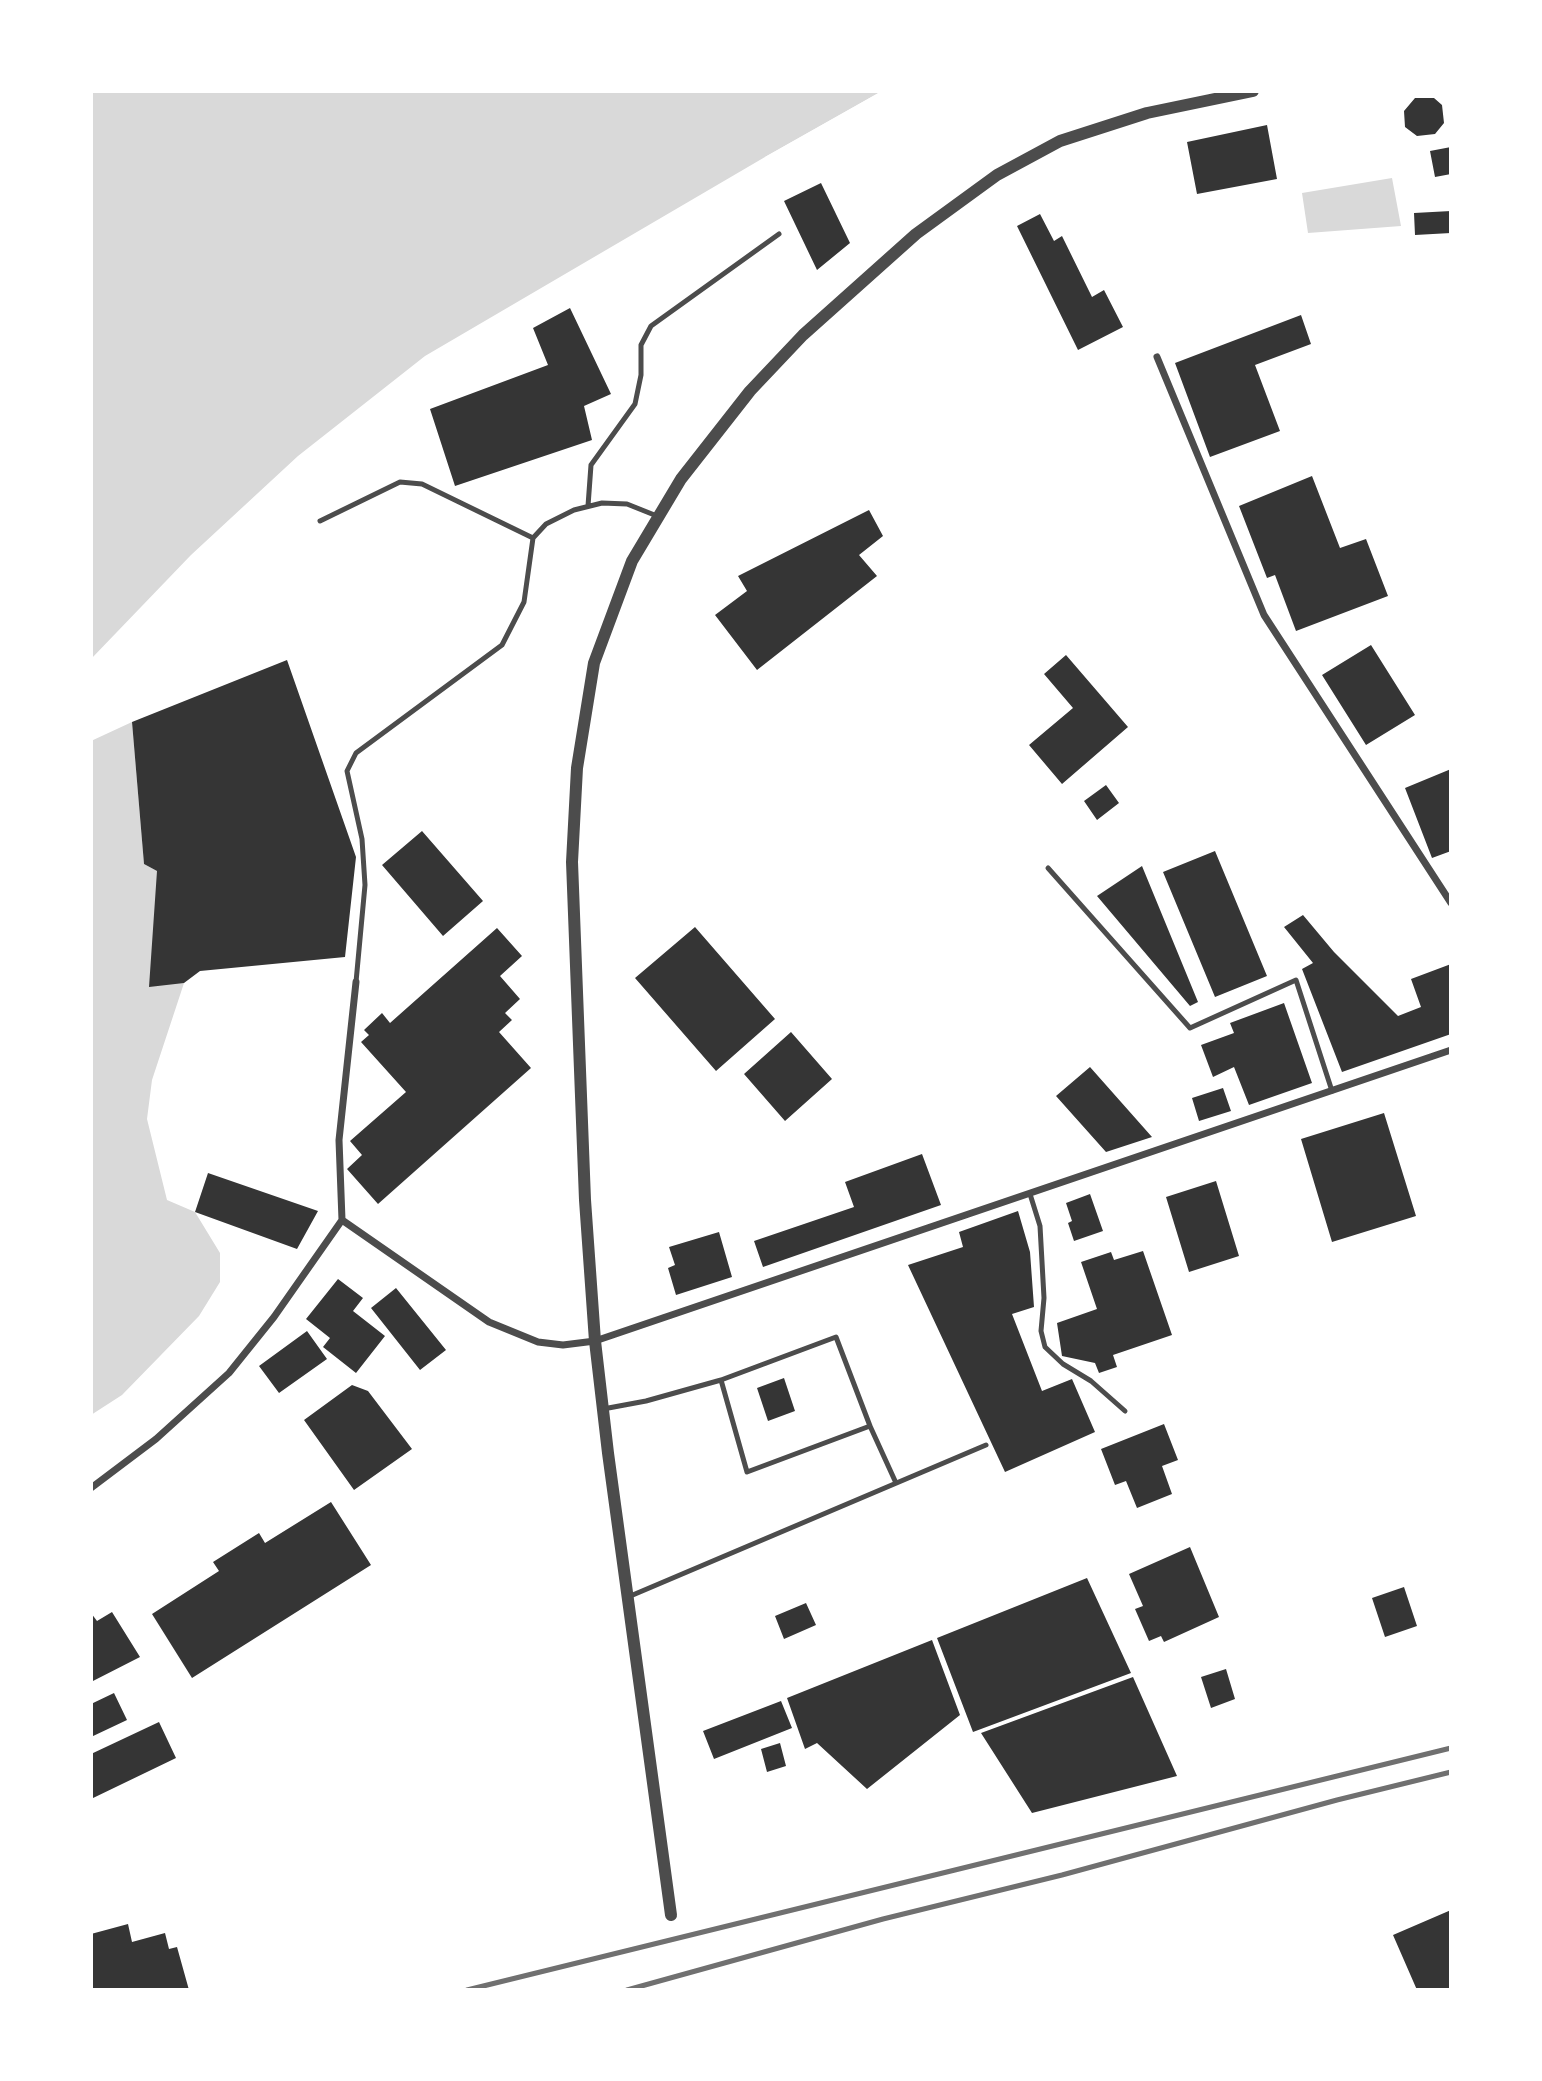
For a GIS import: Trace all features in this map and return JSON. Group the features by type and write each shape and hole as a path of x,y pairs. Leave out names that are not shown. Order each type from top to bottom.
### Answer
{"street":[{"path":"671,1915 595,1341 584,1164 572,862 577,768 594,663 632,561 681,480 750,391 803,335 916,234 997,175 1060,141 1147,113 1253,91"},
{"path":"1157,357 1264,615 1451,903"},
{"path":"91,1488 156,1439 229,1373 274,1317 342,1220 339,1140 356,982"},
{"path":"342,1220 489,1322 538,1342 563,1345 595,1341 1451,1050"}],"lane":[{"path":"589,506 591,465 635,404 641,375 641,345 651,326 779,234"},
{"path":"320,521 400,482 422,484 533,538"},
{"path":"356,982 365,885 362,839 347,771 356,753 502,645 524,602 533,538 546,524 574,510 602,503 627,504 657,516"},
{"path":"1048,868 1190,1028 1296,980 1332,1091"},
{"path":"1030,1194 1041,1226 1044,1298 1041,1331 1045,1347 1063,1364 1091,1381 1125,1411"},
{"path":"603,1409 646,1401 721,1380 836,1338 870,1426 896,1483"},
{"path":"721,1380 747,1472 870,1426"},
{"path":"628,1597 986,1445"}],"shaded area":[{"path":"91,91 882,91 425,356 298,456 191,555 91,659"},
{"path":"1392,178 1401,226 1308,233 1302,193"},
{"path":"132,722 144,864 157,871 184,983 152,1080 147,1119 167,1200 195,1212 220,1253 220,1282 199,1316 122,1395 91,1415 91,741"}],"pier":[{"path":"886,91 766,160 765,157"}],"building":[{"path":"1415,98 1434,98 1442,105 1444,123 1435,134 1417,136 1405,127 1404,111"},
{"path":"1267,125 1277,179 1197,194 1187,142"},
{"path":"1451,147 1451,174 1435,177 1430,151"},
{"path":"821,183 850,243 817,270 784,201"},
{"path":"1451,211 1451,233 1415,235 1414,213"},
{"path":"1040,214 1054,241 1062,236 1092,297 1104,290 1123,327 1078,350 1017,226"},
{"path":"570,308 611,394 584,406 592,440 455,486 430,409 548,365 533,328"},
{"path":"1301,315 1311,344 1255,365 1280,431 1210,457 1175,363"},
{"path":"1312,476 1340,548 1366,539 1388,596 1296,631 1275,575 1267,578 1239,506"},
{"path":"869,510 883,536 859,555 877,576 757,670 715,615 747,591 738,576"},
{"path":"1371,645 1415,715 1366,745 1322,675"},
{"path":"1066,655 1128,727 1062,784 1029,745 1073,708 1044,674"},
{"path":"287,660 356,857 345,957 200,971 184,983 149,987 157,871 144,864 132,722"},
{"path":"1451,769 1451,851 1432,858 1405,788"},
{"path":"1106,785 1119,803 1097,820 1084,801"},
{"path":"422,831 483,901 443,936 382,865"},
{"path":"1215,851 1267,976 1215,997 1163,872"},
{"path":"1142,866 1198,1002 1190,1006 1097,896"},
{"path":"1303,915 1334,952 1398,1016 1421,1007 1411,979 1451,964 1451,1034 1342,1072 1302,969 1313,963 1284,927"},
{"path":"695,927 775,1019 716,1071 635,978"},
{"path":"497,928 522,956 500,976 520,999 505,1013 512,1020 499,1032 531,1068 378,1204 347,1169 362,1155 350,1141 406,1092 361,1042 369,1035 364,1030 382,1013 390,1023"},
{"path":"1284,1003 1312,1083 1249,1105 1234,1067 1213,1077 1201,1045 1234,1033 1230,1023"},
{"path":"791,1032 832,1079 785,1121 744,1074"},
{"path":"1090,1067 1152,1137 1106,1152 1056,1096"},
{"path":"1223,1088 1231,1111 1199,1121 1192,1098"},
{"path":"1384,1113 1416,1216 1332,1242 1301,1139"},
{"path":"922,1154 941,1205 763,1267 754,1241 854,1207 845,1182"},
{"path":"208,1173 318,1211 297,1249 195,1212"},
{"path":"1216,1181 1239,1256 1189,1272 1166,1197"},
{"path":"1090,1194 1103,1231 1074,1241 1068,1223 1072,1221 1066,1203"},
{"path":"1018,1211 1030,1252 1034,1307 1012,1314 1042,1391 1072,1379 1095,1432 1005,1472 908,1265 963,1247 959,1232"},
{"path":"719,1232 732,1277 676,1295 668,1268 675,1265 669,1247"},
{"path":"1143,1251 1172,1335 1113,1355 1117,1367 1099,1373 1095,1363 1062,1356 1057,1323 1097,1309 1081,1262 1111,1252 1114,1260"},
{"path":"338,1279 363,1298 353,1311 385,1336 356,1373 323,1347 330,1338 306,1319"},
{"path":"396,1288 446,1350 420,1370 371,1308"},
{"path":"307,1331 327,1359 279,1393 259,1366"},
{"path":"784,1378 795,1411 768,1421 757,1388"},
{"path":"352,1385 368,1391 412,1449 354,1490 304,1420"},
{"path":"1164,1424 1178,1460 1162,1466 1172,1494 1137,1508 1126,1481 1115,1485 1101,1449"},
{"path":"331,1502 371,1565 192,1678 152,1614 219,1571 213,1562 259,1533 265,1543"},
{"path":"1190,1547 1219,1617 1164,1642 1161,1636 1149,1641 1135,1609 1143,1606 1129,1574"},
{"path":"1087,1578 1131,1673 973,1732 937,1638"},
{"path":"1404,1587 1417,1626 1385,1637 1372,1598"},
{"path":"806,1603 816,1625 784,1639 775,1616"},
{"path":"112,1612 140,1657 91,1682 91,1613 97,1621"},
{"path":"932,1640 960,1715 867,1789 817,1743 805,1749 787,1698"},
{"path":"1226,1669 1235,1699 1211,1708 1201,1677"},
{"path":"1133,1677 1177,1776 1032,1813 981,1733"},
{"path":"114,1693 127,1720 91,1737 91,1704"},
{"path":"781,1701 792,1728 714,1759 703,1731"},
{"path":"159,1722 176,1758 91,1799 91,1754"},
{"path":"780,1743 786,1766 767,1772 761,1749"},
{"path":"1451,1910 1451,1990 1417,1990 1393,1935"},
{"path":"128,1924 132,1942 165,1933 169,1949 177,1947 189,1990 91,1990 91,1934"}],"railway":[{"path":"467,1990 1451,1748"},
{"path":"627,1990 883,1919 1062,1875 1337,1800 1451,1772"}]}
